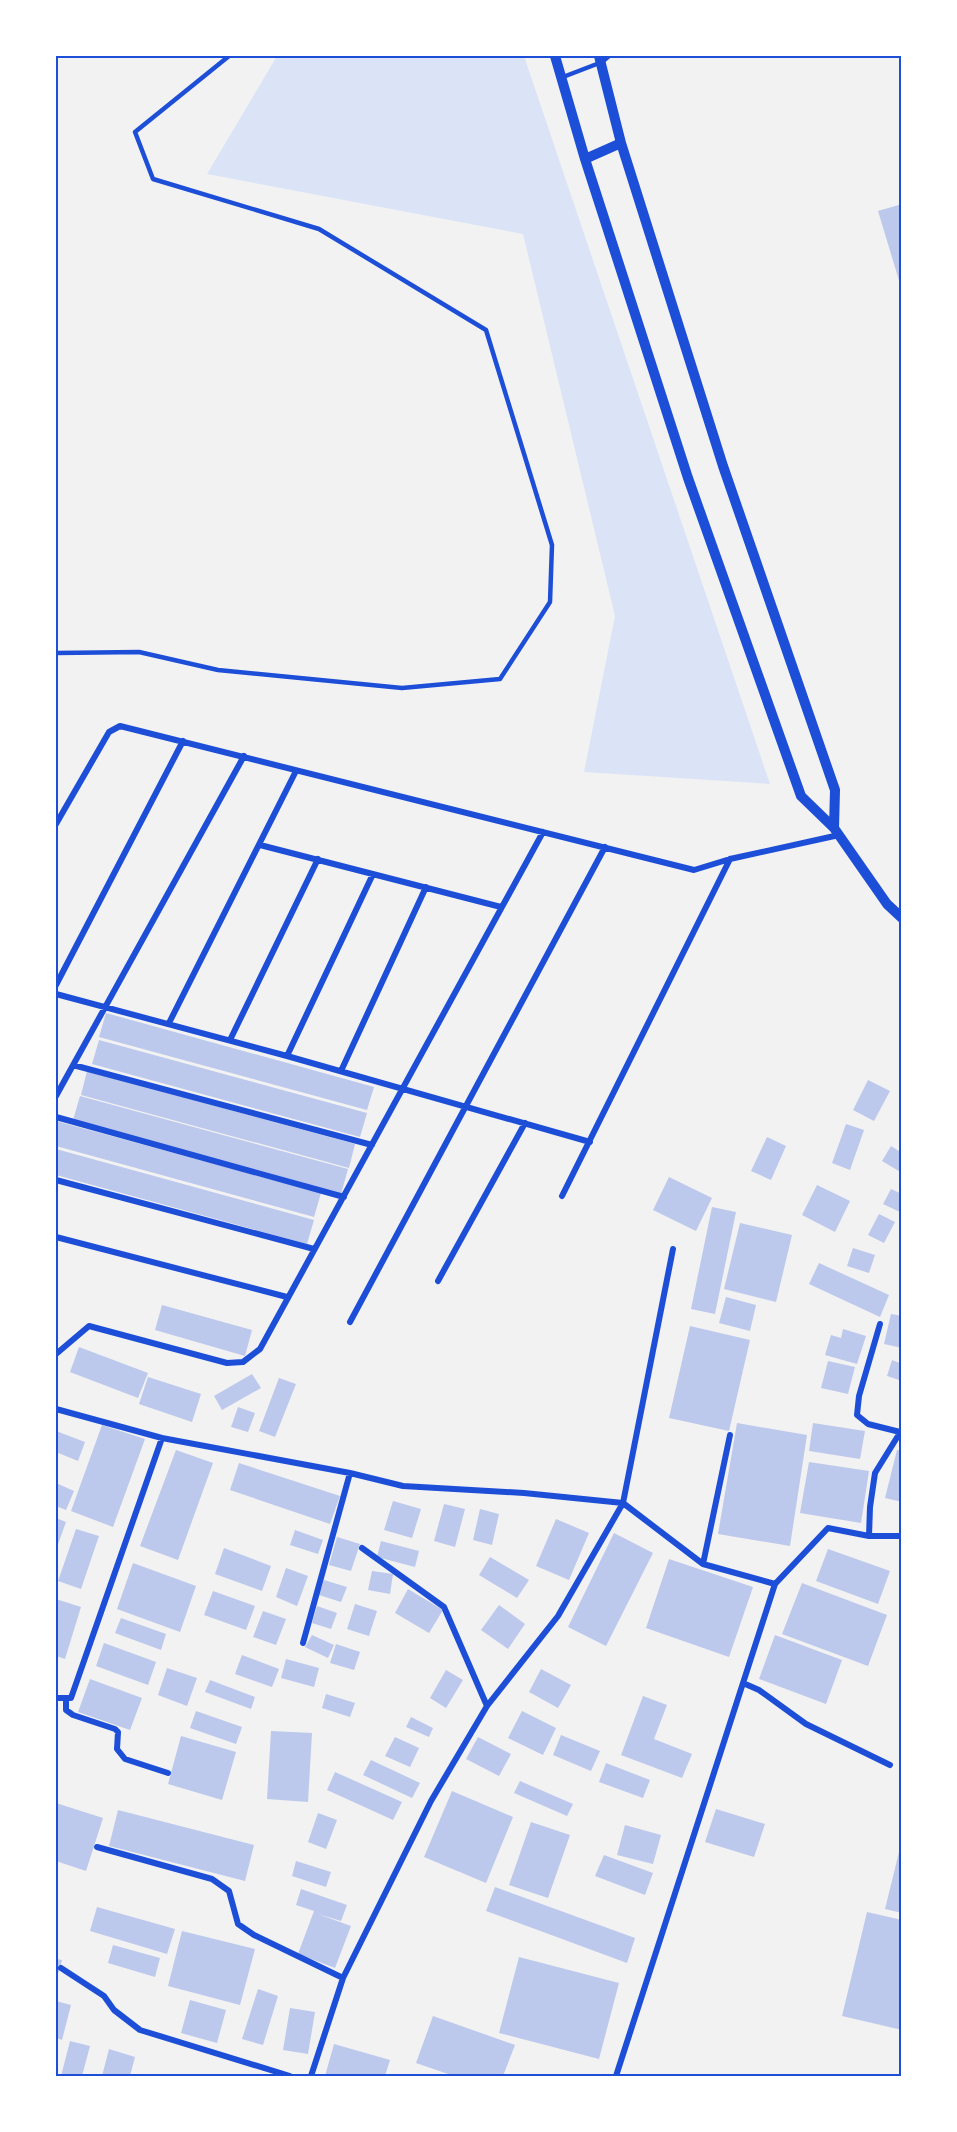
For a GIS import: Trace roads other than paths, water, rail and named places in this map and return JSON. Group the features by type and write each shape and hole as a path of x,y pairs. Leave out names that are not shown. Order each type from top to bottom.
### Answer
{"street":[{"path":"555,56 585,159 688,478 801,796 836,832 887,904 902,918"},
{"path":"603,58 621,143 723,466 835,790 836,832"},
{"path":"585,159 621,143"},
{"path":"56,824 109,732 120,726 694,870 836,832"},
{"path":"56,985 183,741"},
{"path":"56,1096 244,756"},
{"path":"169,1023 296,771"},
{"path":"56,1354 89,1326 227,1363 243,1362 260,1349 543,832"},
{"path":"260,844 501,907"},
{"path":"350,1322 605,847"},
{"path":"230,1040 318,859"},
{"path":"562,1196 730,859"},
{"path":"287,1056 373,874"},
{"path":"341,1071 426,887"},
{"path":"56,994 169,1023 590,1142"},
{"path":"73,1065 372,1145"},
{"path":"56,1117 344,1197"},
{"path":"438,1281 525,1123"},
{"path":"56,1180 314,1249"},
{"path":"56,1237 287,1297"},
{"path":"311,2076 343,1978 431,1801 487,1706 558,1616 623,1503 674,1249"},
{"path":"869,1536 875,1473 901,1430 868,1424 857,1415 859,1396 880,1324"},
{"path":"56,1409 162,1438 350,1473 403,1486 524,1493 623,1503 703,1564 775,1584"},
{"path":"703,1564 730,1435"},
{"path":"56,1698 66,1700 71,1698 162,1438"},
{"path":"303,1643 350,1473"},
{"path":"616,2076 775,1584 828,1528 869,1536 902,1536"},
{"path":"362,1548 444,1607 487,1706"},
{"path":"743,1683 759,1690 806,1724 890,1765"},
{"path":"66,1700 66,1710 73,1715 115,1729 118,1732 117,1749 125,1759 168,1773"},
{"path":"97,1847 212,1879 229,1891 238,1924 254,1935 343,1978"},
{"path":"62,1968 104,1996 114,2010 140,2030 290,2076"}],"lane":[{"path":"56,653 139,652 218,670 402,688 500,680 550,602 552,545 486,330 319,229 153,179 135,132 230,56"},
{"path":"562,78 603,58"}]}
